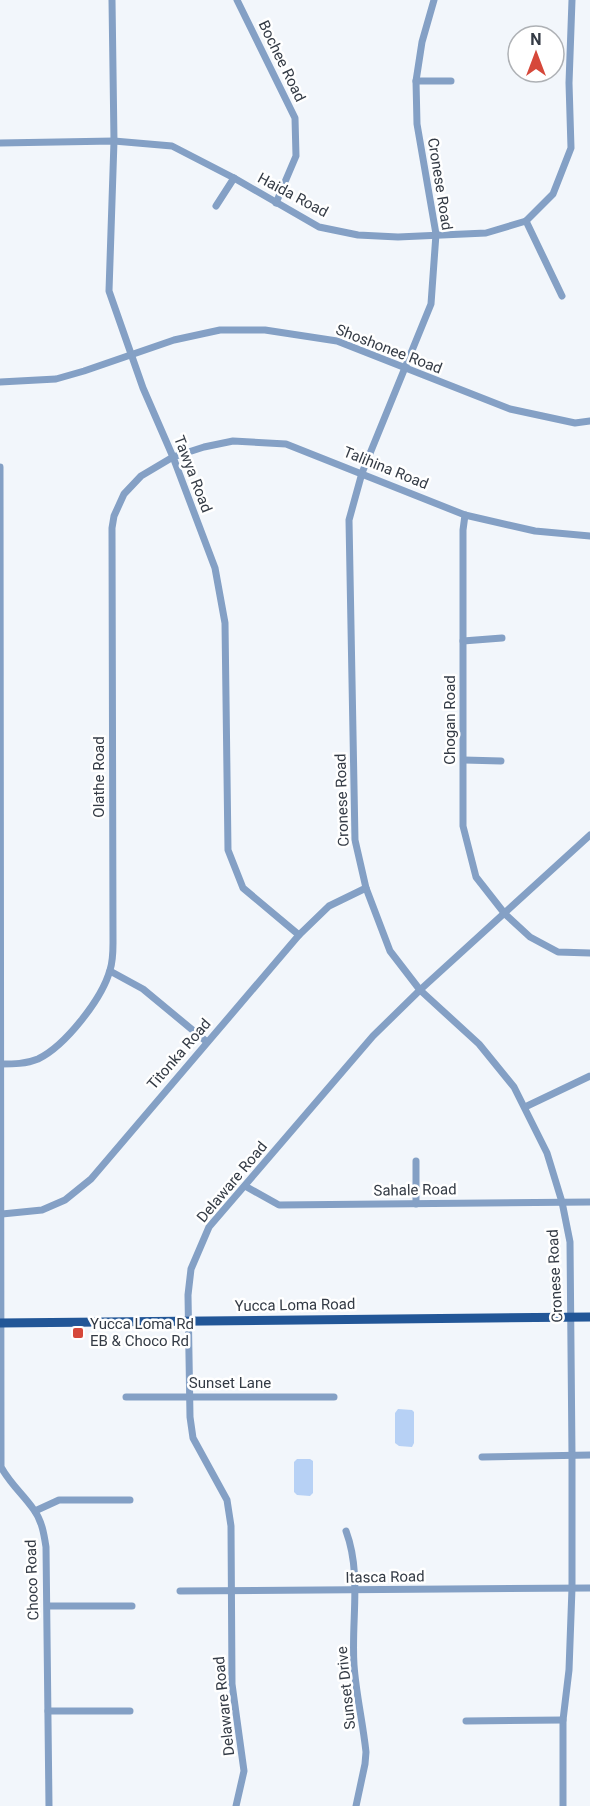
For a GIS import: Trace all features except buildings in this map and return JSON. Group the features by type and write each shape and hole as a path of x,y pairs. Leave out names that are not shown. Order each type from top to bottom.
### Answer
{"main road":[{"name":"Yucca Loma Road","path":"1,1323 590,1317"}],"street":[{"name":"Tawya Road","path":"112,0 114,141 109,291 130,355 173,457 215,568 225,623 228,850 243,888 299,935"},
{"name":"Bochee Road","path":"237,0 295,118 296,156 276,203"},
{"name":"Cronese Road","path":"434,0 422,42 416,81 417,124 436,234 431,304 362,473 349,520 355,840 366,888 390,951 420,990 478,1044 514,1087 547,1153 562,1202 570,1242 572,1455 572,1588 569,1670 563,1720 563,1806"},
{"name":"Haida Road","path":"0,143 114,141 172,146 234,178 319,227 358,235 398,237 486,233 526,221 554,194 571,148 569,83 572,0"},
{"path":"416,81 451,81"},
{"path":"216,206 234,178"},
{"path":"526,221 562,296"},
{"name":"Shoshonee Road","path":"0,382 57,378 84,372 174,340 220,330 265,330 337,341 510,409 575,423 590,421"},
{"name":"Talihina Road","path":"173,457 233,441 286,444 465,515 535,531 590,536"},
{"name":"Olathe Road","path":"1,1064 23,1063 37,1059 53,1049 75,1027 90,1007 104,986 110,970 113,943 112,528 118,504 130,484 152,468 173,457"},
{"name":"Choco Road","path":"0,467 1,1467 10,1483 35,1511 44,1531 48,1606 49,1806"},
{"name":"Chogan Road","path":"465,515 463,530 463,826 476,877 505,914 530,937 558,952 590,952"},
{"path":"463,641 502,638"},
{"path":"464,760 501,761"},
{"name":"Delaware Road","path":"236,1806 244,1771 232,1684 231,1526 227,1500 193,1438 189,1397 190,1269 209,1227 373,1036 420,990 590,835"},
{"name":"Titonka Road","path":"2,1214 42,1210 65,1200 91,1179 299,935 329,906 366,888"},
{"path":"110,970 143,989 207,1042"},
{"path":"525,1107 590,1076"},
{"path":"416,1161 416,1204"},
{"name":"Sahale Road","path":"245,1186 279,1205 590,1202"},
{"name":"Sunset Lane","path":"126,1397 334,1397"},
{"path":"482,1457 590,1455"},
{"path":"35,1511 59,1500 130,1500"},
{"name":"Sunset Drive","path":"346,1531 351,1545 355,1591 354,1664 366,1752 356,1806"},
{"name":"Itasca Road","path":"180,1592 590,1588"},
{"path":"48,1606 132,1606"},
{"path":"48,1711 130,1711"},
{"path":"466,1721 563,1720"}],"shaded area":[{"path":"398,1409 414,1412 412,1447 399,1446 395,1443 395,1413"},
{"path":"297,1459 313,1461 313,1493 310,1496 297,1495 294,1492 294,1462"}],"place":[{"name":"Yucca Loma Rd EB & Choco Rd","path":"78,1333"}]}
